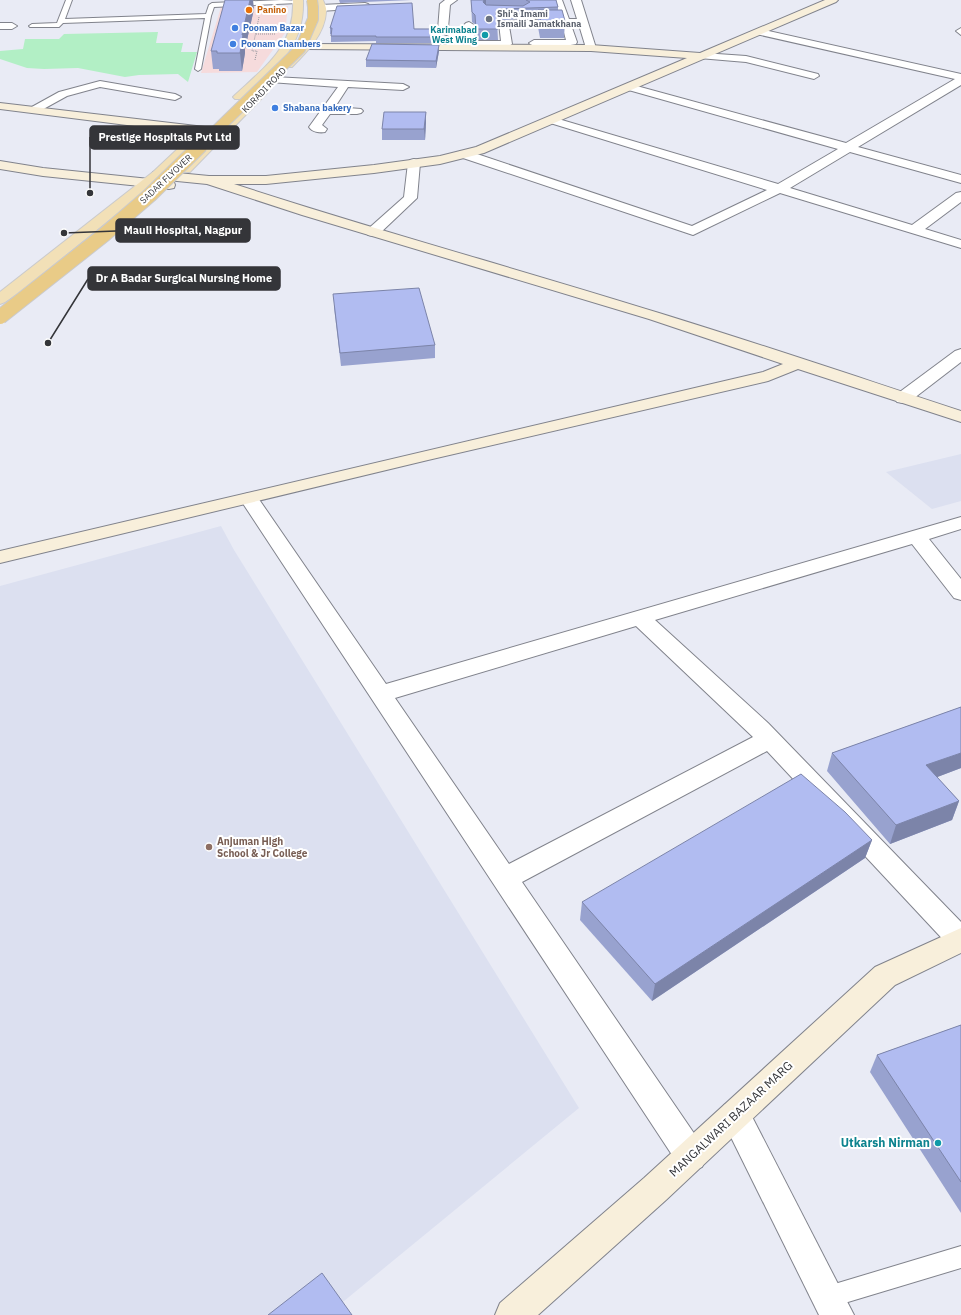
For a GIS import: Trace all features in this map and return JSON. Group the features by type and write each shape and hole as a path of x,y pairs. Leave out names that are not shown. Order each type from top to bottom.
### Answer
{"highway":[{"name":"SADAR FLYOVER","path":"0,310 140,199 293,51 302,32 308,12 301,0"},
{"name":"SADAR FLYOVER","path":"0,317 105,234 150,195 300,49 310,28 317,3"}],"main road":[{"name":"KORADI ROAD","path":"0,299 16,288 152,179 273,64 288,47 299,12 301,0"},
{"name":"KORADI ROAD","path":"0,322 111,235 174,181 222,133 306,46 315,32 322,11 317,3"}],"street":[{"path":"452,0 445,4 443,30 454,34 453,47"},
{"path":"576,0 591,48"},
{"path":"0,165 43,172 174,181 266,180 374,169 464,154 480,150 833,0"},
{"path":"317,3 375,6"},
{"path":"306,46 453,47 561,44 572,42 566,22 559,8 580,10"},
{"path":"507,43 504,23 583,22"},
{"path":"529,45 532,23"},
{"path":"469,25 470,44 507,43 746,59 814,76"},
{"path":"0,26 12,26"},
{"path":"760,32 961,77"},
{"path":"274,80 403,88"},
{"path":"464,154 693,231 779,189 961,80"},
{"path":"34,110 63,94 100,84 175,97"},
{"path":"321,129 315,126 345,84"},
{"path":"629,87 961,179"},
{"path":"0,106 222,133"},
{"path":"326,110 357,111"},
{"path":"551,120 961,244"},
{"path":"373,232 410,198 414,163"},
{"path":"209,180 373,232 654,316 961,417"},
{"path":"914,230 961,196"},
{"path":"903,398 961,354"},
{"path":"0,557 768,376 798,363"},
{"path":"249,499 692,1156"},
{"path":"380,694 961,523"},
{"path":"916,536 961,593"},
{"path":"639,617 769,739 961,940"},
{"path":"505,880 769,739"},
{"name":"MANGALWARI BAZAAR MARG","path":"512,1315 692,1156 885,976 961,940"},
{"path":"735,1115 832,1306"}],"lane":[{"path":"59,25 69,0"},
{"path":"198,69 208,16 212,5 301,0"},
{"path":"32,26 208,16"},
{"path":"961,30 959,31 961,33"},
{"path":"832,1306 961,1257"}],"path":[{"path":"254,62 257,51 252,51 260,13"}],"shaded area":[{"name":"Poonam Chambers","path":"288,6 285,33 257,72 201,73 221,7"},
{"path":"961,454 961,501 932,509 886,472"},
{"name":"Anjuman High School & Jr College","path":"221,526 234,550 579,1108 327,1315 0,1315 0,586"}],"green space":[{"path":"158,32 156,43 183,43 181,52 197,52 188,82 178,74 139,75 125,77 78,68 27,68 0,59 0,51 23,49 25,39 59,39 64,34"}],"building":[{"path":"225,0 250,0 242,35 240,53 217,53 217,51 211,51"},
{"path":"471,0 484,0 483,2 486,5 523,6 530,2 526,0 556,0 558,7 501,9 496,12 498,29 476,29 475,15 472,12"},
{"path":"412,3 414,29 442,29 441,37 331,36 332,28 330,28 337,6"},
{"path":"538,10 562,10 565,21 541,21"},
{"path":"372,44 439,45 436,61 366,60"},
{"path":"384,112 426,112 424,129 382,129"},
{"path":"419,288 435,345 340,353 333,294"},
{"path":"961,707 961,753 926,765 959,801 896,825 832,753"},
{"path":"801,774 845,812 872,840 655,984 582,902"},
{"name":"Utkarsh Nirman","path":"961,1025 961,1182 877,1055"},
{"path":"322,1273 352,1315 268,1315"}],"place":[{"name":"Panino","path":"249,10"},
{"name":"Shi'a Imami Ismaili Jamatkhana","path":"489,19"},
{"name":"Poonam Bazar","path":"235,28"},
{"name":"Karimabad West Wing","path":"485,35"},
{"name":"Poonam Chambers","path":"233,44"},
{"name":"Shabana bakery","path":"275,108"},
{"name":"Prestige Hospitals Pvt Ltd","path":"90,193"},
{"name":"Mauli Hospital, Nagpur","path":"64,233"},
{"name":"Dr A Badar Surgical Nursing Home","path":"48,343"},
{"name":"Anjuman High School & Jr College","path":"209,847"},
{"name":"Utkarsh Nirman","path":"938,1143"}]}
